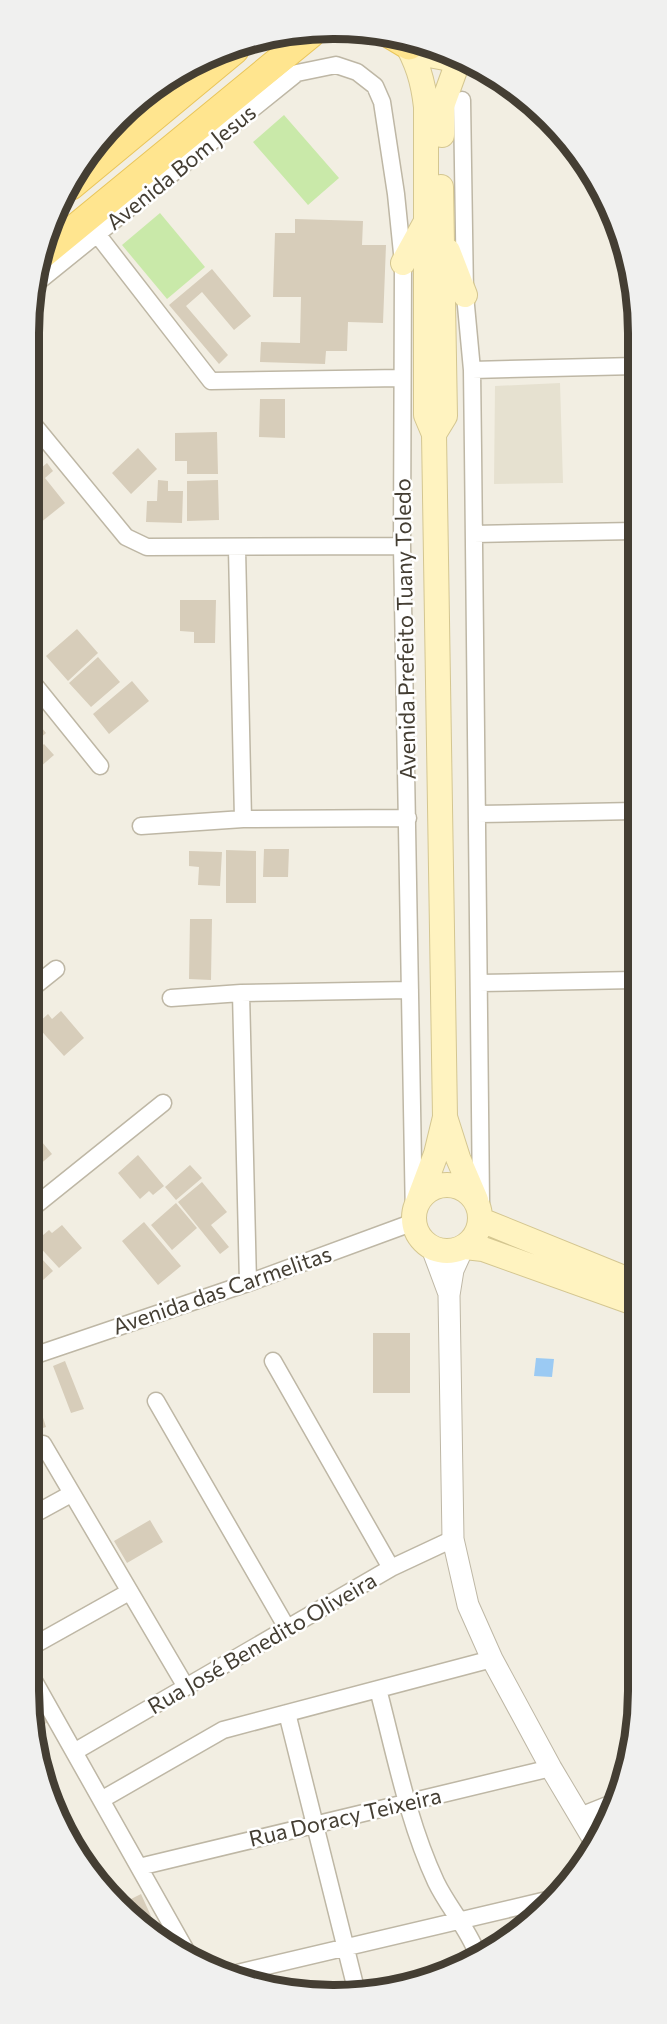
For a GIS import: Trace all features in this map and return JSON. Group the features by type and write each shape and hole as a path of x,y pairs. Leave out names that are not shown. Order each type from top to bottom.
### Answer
{"main road":[{"path":"53,246 302,41"},
{"path":"407,48 421,72 433,189"},
{"path":"87,173 224,60"},
{"path":"433,189 442,106 457,66"},
{"name":"Avenida Prefeito Tuany Toledo","path":"415,1214 436,1154 445,1117 434,434 426,415 434,231 433,189"},
{"path":"403,263 434,231 465,295"},
{"name":"Avenida Prefeito Tuany Toledo","path":"445,1117 479,1212"},
{"path":"628,1279 479,1212 465,1189 448,1184 430,1189 415,1214 420,1237 432,1248 447,1252 464,1247 483,1249 628,1301"},
{"path":"464,1247 476,1235 479,1212"}],"street":[{"name":"Avenida Bom Jesus","path":"45,276 297,73 336,65"},
{"name":"Avenida Prefeito Tuany Toledo","path":"336,65 357,72 375,86 382,102 395,184 403,263 402,546 415,1214"},
{"path":"462,100 465,295 472,370 478,814 479,1212"},
{"path":"97,234 211,381 401,378"},
{"path":"472,370 628,366"},
{"path":"39,431 126,537 147,547 237,549 402,546"},
{"path":"474,534 628,531"},
{"path":"237,549 243,819"},
{"path":"39,690 100,766"},
{"path":"478,814 628,811"},
{"path":"141,826 243,819 408,818"},
{"path":"39,983 56,969"},
{"path":"479,983 628,980"},
{"path":"171,998 241,993 410,990"},
{"path":"241,993 248,1283"},
{"path":"39,1202 163,1103"},
{"name":"Avenida das Carmelitas","path":"39,1354 248,1283 415,1214"},
{"path":"464,1247 453,1270 449,1295 453,1539 468,1605 492,1659 551,1768 591,1835"},
{"path":"432,1248 449,1295"},
{"path":"273,1361 392,1568"},
{"path":"156,1401 287,1628"},
{"path":"43,1444 186,1687"},
{"path":"39,1512 71,1494"},
{"name":"Rua José Benedito Oliveira","path":"75,1752 392,1568 453,1539"},
{"path":"39,1642 129,1592"},
{"path":"101,1800 223,1730 492,1659"},
{"path":"39,1689 182,1943"},
{"path":"378,1689 407,1802 435,1881 471,1938 475,1949"},
{"path":"287,1713 355,1984"},
{"name":"Rua Doracy Teixeira","path":"139,1867 551,1768"},
{"path":"580,1816 605,1806"},
{"path":"245,1971 539,1902"}],"shaded area":[{"path":"560,383 563,483 494,484 495,386"}],"green space":[{"path":"284,115 339,178 308,205 253,142"},
{"path":"160,213 205,267 167,299 122,245"}],"water":[{"path":"536,1358 554,1359 552,1377 534,1376"}],"building":[{"path":"295,219 363,221 362,245 386,245 383,323 348,322 347,351 326,351 325,364 260,362 261,342 300,343 301,297 273,297 275,233 295,233"},
{"path":"212,269 251,316 234,330 202,292 186,306 228,355 219,364 169,305"},
{"path":"260,399 285,399 285,438 259,437"},
{"path":"217,432 218,474 187,474 187,461 175,461 175,433"},
{"path":"138,448 157,469 131,494 112,473"},
{"path":"47,463 53,471 45,478 65,503 39,524 39,470"},
{"path":"158,480 168,481 168,491 183,491 182,523 146,522 147,501 157,501"},
{"path":"218,480 219,520 187,521 187,481"},
{"path":"180,600 216,600 215,643 194,643 194,632 180,631"},
{"path":"77,629 98,653 68,681 46,656"},
{"path":"98,657 120,682 91,707 69,683"},
{"path":"132,681 149,701 109,734 93,714"},
{"path":"39,724 46,733 39,739"},
{"path":"44,744 54,755 39,768 39,749"},
{"path":"264,849 289,849 288,877 263,877"},
{"path":"226,850 256,851 256,903 226,903"},
{"path":"189,851 222,852 220,886 198,885 199,867 189,866"},
{"path":"190,919 212,919 211,980 189,979"},
{"path":"61,1011 84,1038 64,1056 39,1028 39,1022 48,1014 52,1019"},
{"path":"39,1139 52,1154 39,1165"},
{"path":"138,1155 164,1186 153,1195 149,1191 140,1199 118,1173"},
{"path":"190,1165 202,1178 176,1200 165,1187"},
{"path":"202,1182 227,1212 211,1225 229,1247 220,1254 178,1202"},
{"path":"176,1203 197,1228 172,1250 151,1225"},
{"path":"144,1222 181,1266 158,1285 122,1241"},
{"path":"62,1225 82,1248 59,1268 39,1246 39,1239 49,1230 52,1233"},
{"path":"39,1256 53,1271 39,1284"},
{"path":"373,1333 410,1333 410,1393 373,1393"},
{"path":"65,1361 84,1409 71,1413 53,1366"},
{"path":"39,1405 46,1427 39,1429"},
{"path":"150,1520 163,1542 127,1563 114,1541"},
{"path":"39,1697 52,1720 42,1726"},
{"path":"110,1877 124,1897 123,1897 107,1879"},
{"path":"141,1894 151,1916 147,1918 127,1901"}]}
